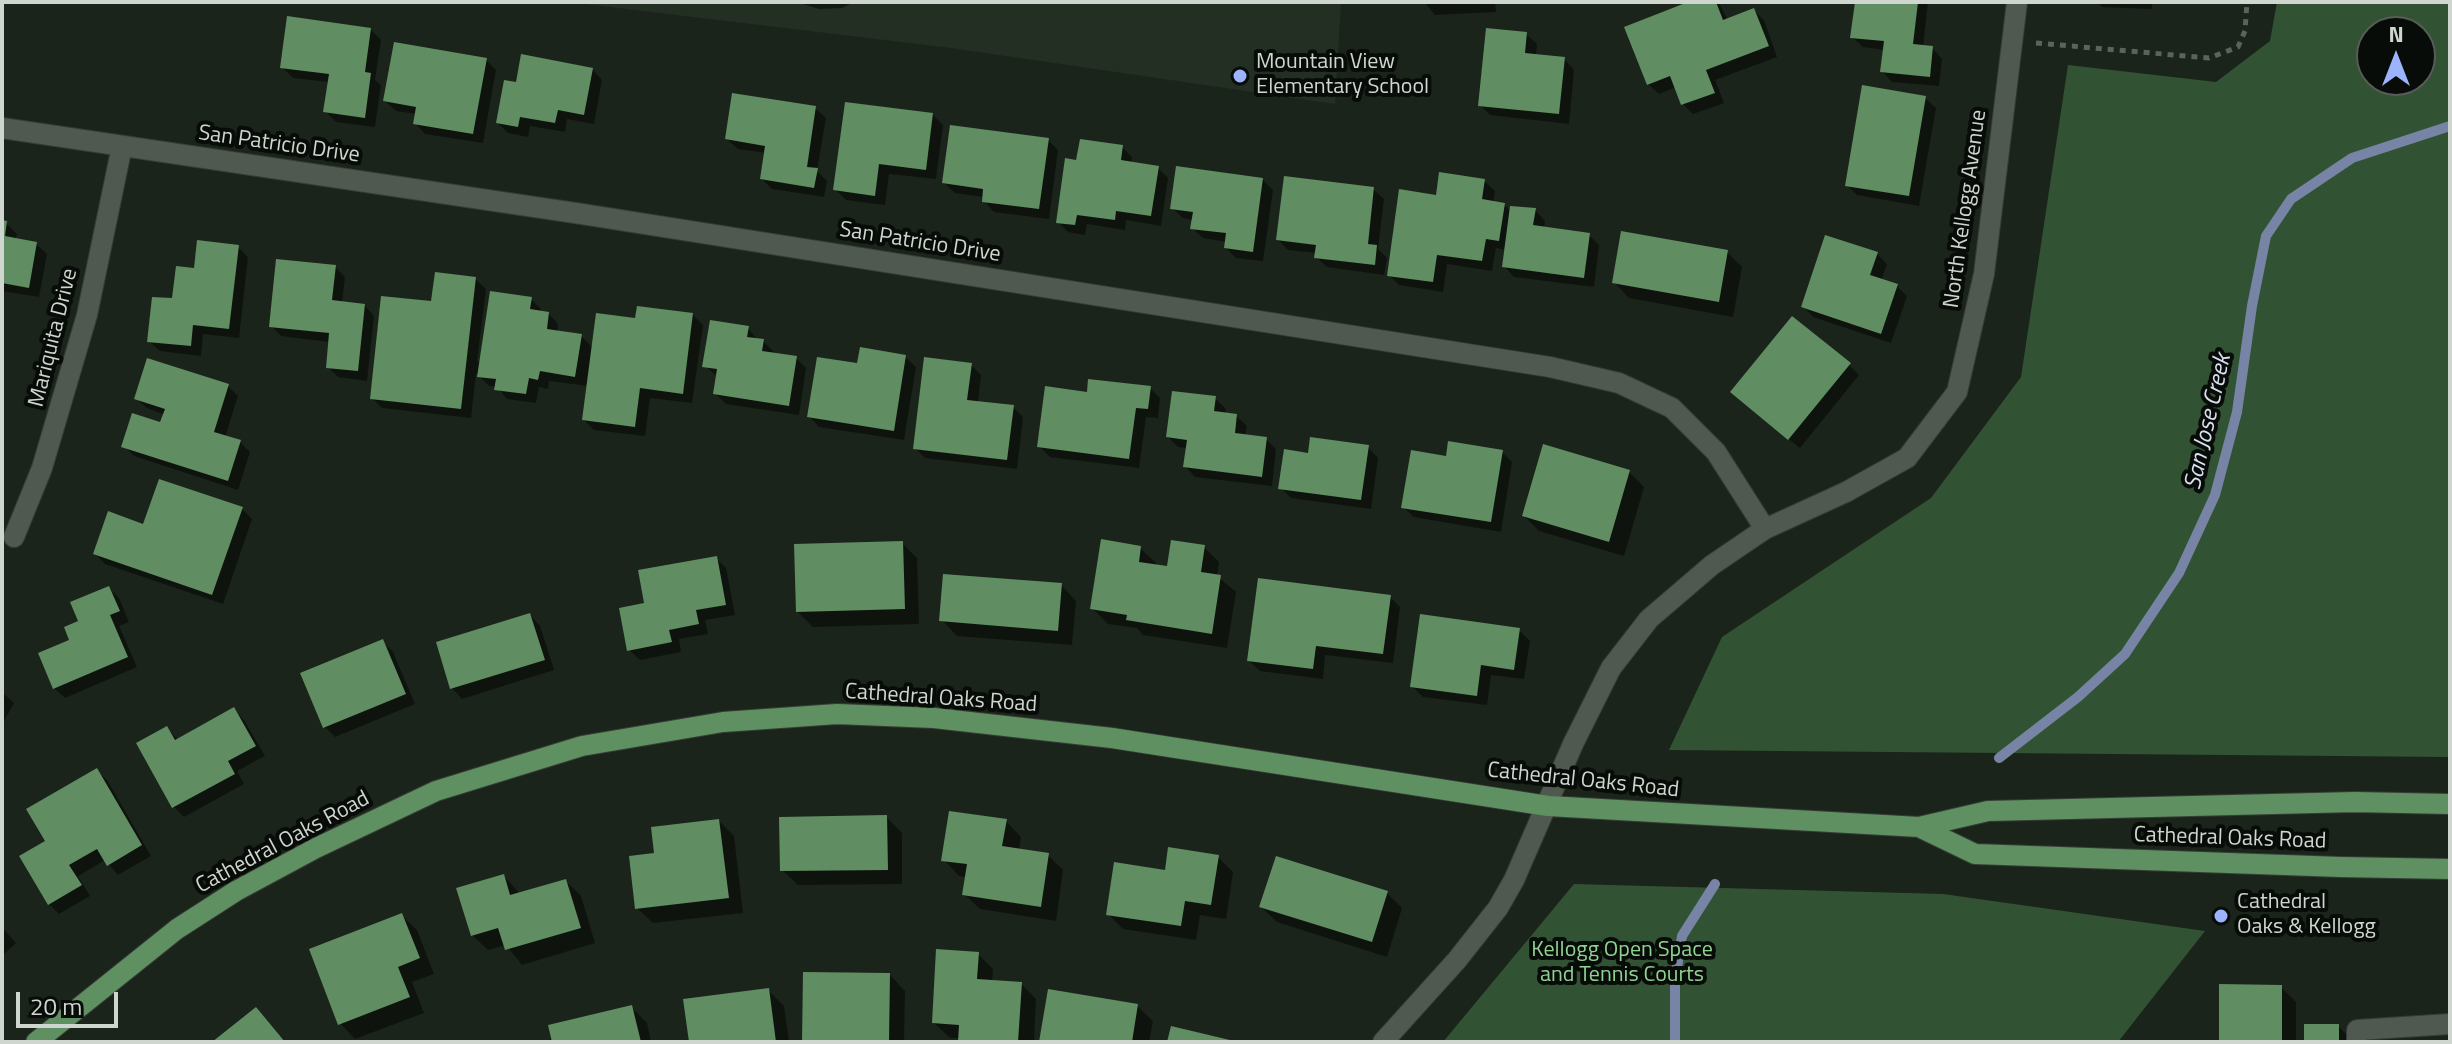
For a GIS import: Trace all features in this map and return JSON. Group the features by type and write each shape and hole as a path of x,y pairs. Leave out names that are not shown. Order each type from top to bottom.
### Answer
{"main road":[{"name":"Cathedral Oaks Road","path":"36,1042 177,929 236,891 316,848 436,791 582,746 723,722 837,714 934,718 1112,738 1548,806 1919,827 1988,811 2355,802 2450,804"},
{"name":"Cathedral Oaks Road","path":"1919,827 1975,854 2450,869"}],"street":[{"name":"North Kellogg Avenue","path":"1383,1042 1457,960 1498,908 1514,880 1573,744 1611,668 1649,619 1712,565 1765,529 1846,492 1907,458 1957,392 1984,274 2017,2"},
{"name":"San Patricio Drive","path":"2,128 582,214 1550,367 1619,383 1672,408 1716,452 1765,529"},
{"name":"Mariquita Drive","path":"14,537 42,468 63,404 87,315 122,146"},
{"path":"2357,1042 2357,1030 2450,1024"}],"path":[{"path":"2013,41 2209,58 2238,47 2245,31 2247,2"}],"shaded area":[{"name":"Mountain View Elementary School","path":"568,2 1341,2 1335,104 951,48"}],"green space":[{"path":"2277,2 2450,2 2450,757 1669,750 1722,637 1931,498 2021,377 2068,65 2216,82 2270,41"},
{"name":"Kellogg Open Space and Tennis Courts","path":"1574,884 1943,894 2205,931 2118,1042 1443,1042"}],"building":[{"path":"1688,2 1716,2 1723,20 1754,8 1769,46 1706,70 1715,93 1681,105 1670,76 1647,85 1624,27"},
{"path":"1855,2 1918,2 1913,44 1933,46 1930,77 1880,72 1884,41 1850,38"},
{"path":"287,16 371,28 365,72 371,73 365,118 323,112 329,74 280,68"},
{"path":"1486,28 1527,32 1525,53 1565,57 1559,114 1478,106"},
{"path":"394,42 487,58 473,134 413,124 416,107 383,101"},
{"path":"521,54 593,68 584,115 558,110 555,123 520,117 518,127 496,123 504,80 516,82"},
{"path":"1862,85 1926,96 1909,196 1845,186"},
{"path":"732,93 816,106 807,167 818,168 814,188 760,179 765,146 725,139"},
{"path":"845,102 933,113 926,170 879,164 875,196 833,190"},
{"path":"950,125 1049,138 1039,209 982,202 983,189 942,183"},
{"path":"1080,139 1123,145 1121,160 1159,166 1151,216 1116,211 1115,220 1077,215 1075,225 1056,223 1065,158 1076,160"},
{"path":"1176,166 1263,178 1253,252 1224,248 1226,233 1190,229 1193,212 1170,209"},
{"path":"1439,172 1485,179 1482,199 1505,203 1499,241 1486,239 1482,261 1437,255 1433,282 1387,276 1399,189 1436,195"},
{"path":"1284,176 1374,187 1368,244 1377,245 1375,265 1314,258 1316,245 1276,240"},
{"path":"1510,206 1536,208 1533,225 1590,233 1584,278 1502,267"},
{"path":"2,220 7,221 5,236 37,242 29,288 2,283"},
{"path":"1621,231 1728,250 1719,302 1612,283"},
{"path":"1825,235 1878,252 1870,275 1898,284 1881,334 1801,307"},
{"path":"197,240 239,245 229,329 193,325 191,346 147,342 152,297 172,298 176,266 194,268"},
{"path":"276,259 336,265 332,300 365,304 358,371 326,368 329,333 269,327"},
{"path":"435,272 476,277 461,409 370,399 381,296 431,301"},
{"path":"490,291 532,297 530,309 549,312 547,329 582,334 575,377 540,371 538,380 529,378 526,394 494,390 496,379 477,377"},
{"path":"637,306 693,313 683,394 640,388 635,427 582,420 596,313 635,318"},
{"path":"1792,316 1851,363 1788,440 1730,392"},
{"path":"710,320 749,326 747,337 764,339 762,351 797,356 789,406 713,394 717,369 702,367"},
{"path":"860,347 906,355 894,431 807,417 817,357 857,363"},
{"path":"924,357 972,363 967,400 1014,405 1007,460 913,449"},
{"path":"147,358 229,384 214,432 241,440 228,481 121,447 132,413 160,422 165,409 134,399"},
{"path":"1088,379 1151,386 1148,409 1136,408 1129,459 1037,447 1045,386 1087,392"},
{"path":"1172,391 1216,396 1214,411 1237,414 1235,433 1267,437 1262,477 1183,467 1187,440 1166,437"},
{"path":"1310,437 1369,445 1361,500 1278,489 1284,449 1308,453"},
{"path":"1448,441 1503,450 1491,522 1401,508 1411,450 1446,456"},
{"path":"1543,444 1630,470 1609,542 1522,516"},
{"path":"159,479 243,507 212,595 93,554 108,511 143,524"},
{"path":"1101,539 1141,546 1139,562 1167,566 1171,540 1205,545 1201,572 1221,575 1212,634 1126,620 1127,615 1090,609"},
{"path":"903,541 905,609 796,612 794,544"},
{"path":"717,556 726,605 696,610 699,624 669,630 672,642 627,651 619,608 644,603 638,570"},
{"path":"943,574 1062,583 1058,631 939,621"},
{"path":"1258,578 1391,595 1383,654 1316,646 1313,669 1247,661"},
{"path":"109,586 120,611 110,615 128,657 53,689 38,653 69,640 64,627 78,621 70,602"},
{"path":"530,613 545,660 450,689 436,642"},
{"path":"1420,614 1520,628 1514,670 1481,665 1477,696 1410,687"},
{"path":"383,639 406,694 323,728 300,673"},
{"path":"234,707 256,746 228,761 235,774 172,808 136,743 167,726 175,740"},
{"path":"97,768 142,845 107,866 97,849 69,865 82,885 48,905 19,856 45,841 26,809"},
{"path":"949,811 1007,819 1002,846 1049,853 1041,907 962,895 967,864 941,861"},
{"path":"887,815 888,870 780,871 779,817"},
{"path":"719,819 729,898 635,909 629,856 654,853 651,827"},
{"path":"1168,847 1219,855 1211,905 1185,901 1181,926 1106,915 1114,862 1165,870"},
{"path":"1276,856 1388,891 1372,942 1259,907"},
{"path":"504,874 510,895 566,879 581,928 505,950 498,928 471,936 456,888"},
{"path":"402,913 420,958 398,967 410,997 338,1025 309,949"},
{"path":"936,949 979,952 977,979 1022,982 1018,1042 958,1042 959,1025 932,1023"},
{"path":"803,972 890,973 889,1042 802,1042"},
{"path":"2219,984 2282,985 2282,1041 2219,1042"},
{"path":"769,988 776,1042 689,1042 683,999"},
{"path":"1048,989 1138,1004 1132,1042 1039,1042"},
{"path":"632,1005 641,1042 552,1042 548,1025"},
{"path":"256,1007 285,1042 212,1042"},
{"path":"2304,1024 2339,1024 2339,1042 2304,1042"},
{"path":"1171,1026 1234,1041 1167,1042"}],"waterway":[{"name":"San Jose Creek","path":"1999,758 2078,697 2125,654 2179,573 2215,495 2237,412 2252,306 2266,236 2291,199 2352,158 2450,126"},
{"name":"San Jose Creek","path":"1675,1042 1675,980 1682,936 1715,884"}],"place":[{"name":"Mountain View Elementary School","path":"1240,76"},
{"name":"Cathedral Oaks & Kellogg","path":"2221,916"}]}
